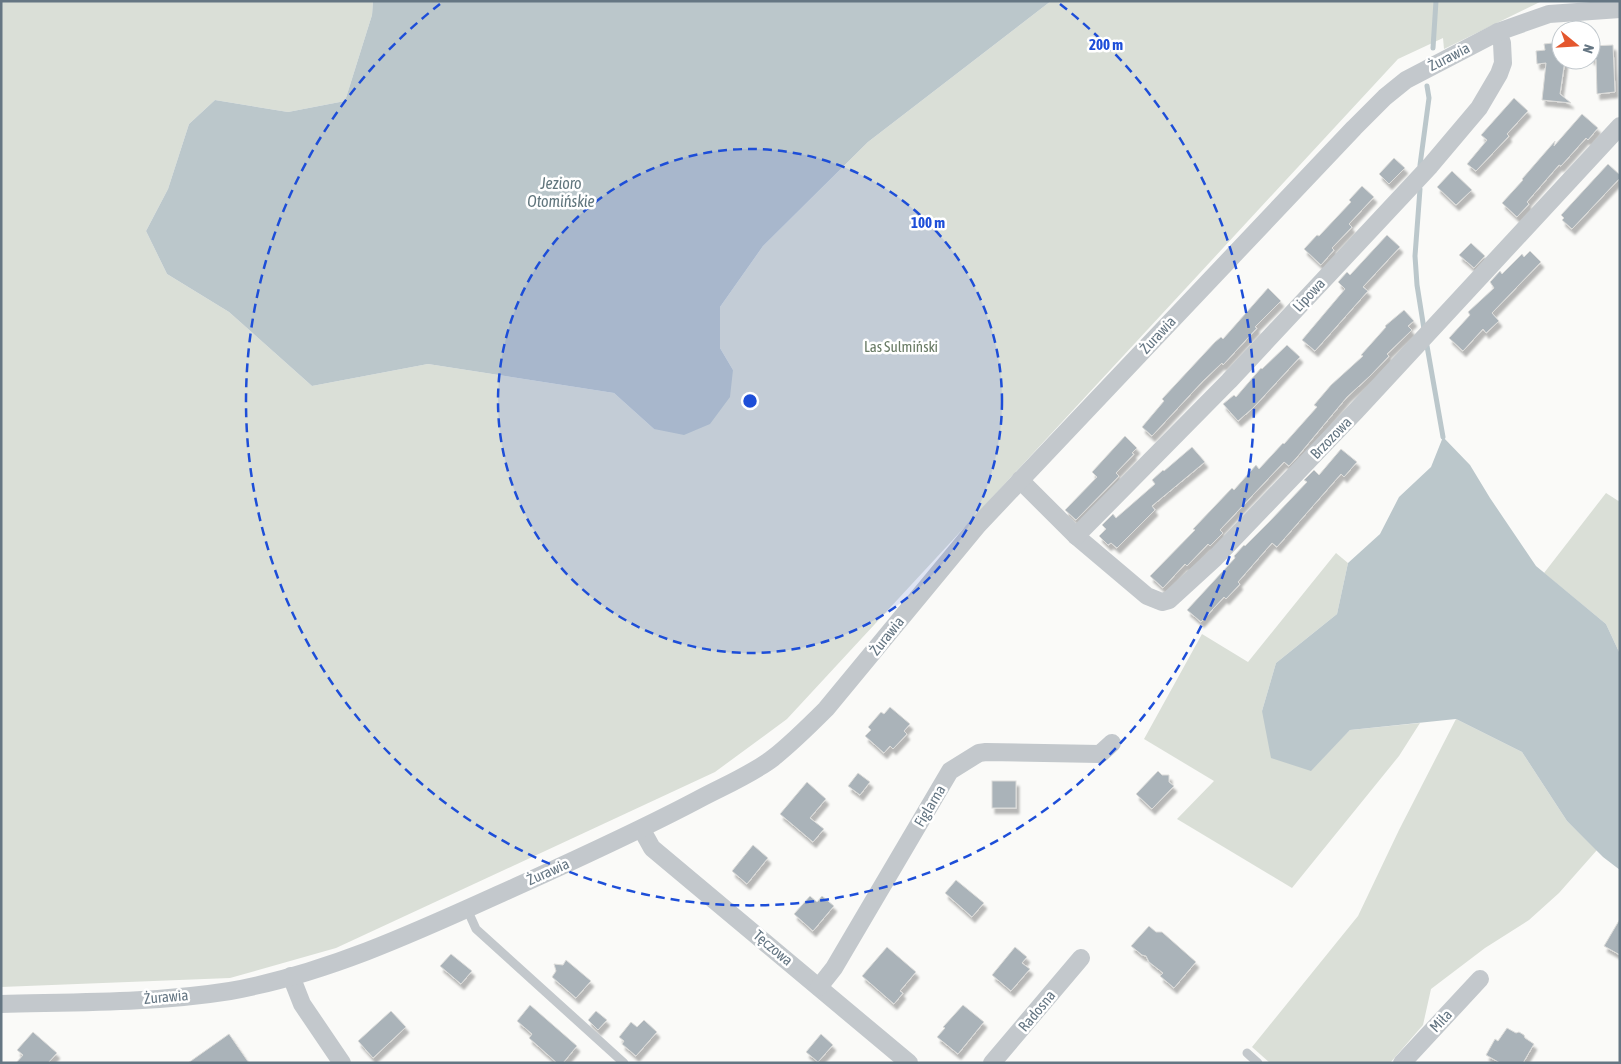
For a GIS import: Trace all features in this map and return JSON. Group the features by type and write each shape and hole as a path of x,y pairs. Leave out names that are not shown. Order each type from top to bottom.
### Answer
{"street":[{"name":"Żurawia","path":"1,1004 160,998 230,991 341,961 467,909 642,830 751,772 772,758 803,732 849,682 978,525 1385,96 1406,80 1498,32 1549,14 1620,9"},
{"name":"Lipowa","path":"1076,536 1229,381 1430,166 1478,108 1499,74 1503,63 1502,44 1498,32"},
{"name":"Brzozowa","path":"1020,480 1076,536 1147,596 1162,602 1169,600 1215,558 1356,412 1620,126"},
{"name":"Figlarna","path":"819,987 834,968 950,771 979,753 1100,754 1112,743"},
{"name":"Tęczowa","path":"642,830 652,848 909,1063"},
{"name":"Radosna","path":"992,1063 1081,958"},
{"path":"291,976 302,1004 342,1063"},
{"name":"Miła","path":"1402,1063 1480,979"}],"lane":[{"path":"467,909 476,929 624,1063"},
{"path":"1247,1053 1258,1063"}],"green space":[{"name":"Las Sulmiński","path":"1,1 373,1 372,15 345,101 288,112 215,100 189,124 168,189 146,231 167,274 229,312 312,386 428,364 614,393 654,429 733,370 720,348 720,307 763,246 868,142 1051,1 1542,1 1444,49 1443,38 1398,59 787,719 715,772 336,948 230,978 1,987"},
{"path":"1606,493 1620,502 1620,654 1606,624 1544,573"},
{"path":"1336,553 1348,563 1337,614 1276,663 1262,711 1311,770 1350,730 1420,723 1399,756 1292,888 1177,819 1214,781 1144,739 1202,634 1248,662"},
{"path":"1456,719 1522,752 1567,821 1597,850 1559,893 1529,920 1485,948 1431,989 1423,1025 1390,1063 1270,1063 1252,1047 1358,916 1399,830"}],"water":[{"name":"Jezioro Otomińskie","path":"373,1 1051,1 868,142 763,246 720,307 720,348 733,370 730,397 710,424 684,435 654,429 614,393 428,364 312,386 229,312 167,274 146,231 168,189 189,124 215,100 288,112 345,101 372,15"},
{"path":"1443,437 1470,465 1536,566 1606,624 1620,654 1620,870 1603,857 1567,821 1522,752 1456,719 1350,730 1311,771 1271,758 1262,711 1276,663 1337,614 1348,563 1380,534 1399,497 1431,467"}],"building":[{"path":"1551,43 1551,70 1564,70 1560,94 1571,103 1542,100 1546,63 1537,64 1536,51 1545,50 1544,44"},
{"path":"1613,45 1615,92 1597,94 1596,70 1601,70 1601,46"},
{"path":"1514,98 1528,111 1507,134 1509,136 1476,171 1467,164 1487,140 1481,135"},
{"path":"1582,114 1598,128 1588,140 1586,138 1561,166 1559,165 1527,202 1529,204 1517,217 1502,203 1555,141 1554,146"},
{"path":"1394,158 1405,168 1389,184 1379,174"},
{"path":"1608,164 1620,175 1620,178 1572,229 1562,220 1564,218 1561,215"},
{"path":"1452,171 1472,190 1456,205 1437,187"},
{"path":"1362,186 1374,197 1349,224 1352,227 1332,248 1334,250 1321,265 1304,249 1351,202 1349,200"},
{"path":"1387,235 1400,247 1363,287 1368,291 1315,351 1302,340 1345,289 1338,282 1347,272 1350,275"},
{"path":"1471,243 1485,256 1474,268 1459,255"},
{"path":"1530,251 1541,262 1492,313 1499,321 1486,333 1483,329 1463,351 1449,338 1470,315 1468,312 1494,288 1490,282 1500,271 1502,274 1522,254 1524,257"},
{"path":"1268,288 1281,301 1255,327 1257,328 1223,365 1222,363 1203,381 1152,436 1142,427 1164,401 1162,399 1215,342 1221,337 1223,339"},
{"path":"1404,310 1414,321 1408,326 1412,330 1387,354 1389,356 1370,376 1347,397 1289,466 1284,462 1220,530 1223,533 1210,546 1208,544 1187,566 1185,564 1163,588 1150,576 1195,530 1193,529 1232,488 1234,490 1256,465 1259,469 1284,444 1317,407 1314,405 1331,385 1363,356 1361,355 1385,326"},
{"path":"1287,345 1300,357 1253,408 1238,421 1223,404 1234,395 1236,397 1261,368"},
{"path":"1125,436 1137,448 1132,453 1134,454 1116,473 1119,476 1076,520 1065,510 1097,477 1092,472"},
{"path":"1192,447 1205,462 1152,506 1155,510 1117,548 1111,543 1108,545 1099,536 1106,529 1102,525 1113,514 1116,518 1155,484 1152,480"},
{"path":"1341,449 1357,462 1344,477 1341,474 1277,547 1272,543 1238,582 1240,584 1226,599 1224,597 1201,622 1187,610 1235,558 1234,556 1244,545 1307,482 1304,480 1314,470 1319,475"},
{"path":"890,707 910,724 904,731 907,734 893,749 890,746 884,753 865,736 871,730 868,727 881,712 884,714"},
{"path":"1158,771 1162,775 1169,775 1169,782 1174,786 1152,809 1136,794"},
{"path":"858,773 870,782 860,795 848,786"},
{"path":"992,781 1016,781 1016,808 992,808"},
{"path":"807,782 826,799 810,818 824,829 813,842 780,814"},
{"path":"753,845 768,858 747,884 732,871"},
{"path":"956,880 984,903 972,917 945,893"},
{"path":"810,896 817,902 822,896 834,906 813,931 794,914"},
{"path":"1620,919 1620,955 1604,946"},
{"path":"1149,926 1156,932 1162,932 1196,962 1174,988 1160,976 1163,973 1149,962 1146,956 1131,946"},
{"path":"887,947 916,972 900,991 903,993 894,1004 862,976"},
{"path":"1015,947 1027,957 1022,963 1030,969 1011,991 992,975"},
{"path":"451,954 472,971 461,984 440,966"},
{"path":"566,960 591,981 576,998 552,977 556,971 554,964 563,965"},
{"path":"530,1005 577,1046 563,1063 557,1063 529,1038 532,1034 517,1021"},
{"path":"963,1005 984,1022 958,1054 937,1037 945,1028 943,1027"},
{"path":"391,1011 406,1027 373,1058 358,1041"},
{"path":"596,1011 607,1020 598,1030 588,1020"},
{"path":"644,1020 657,1032 636,1056 622,1044 624,1041 619,1037 631,1022 637,1027"},
{"path":"1507,1028 1516,1033 1519,1032 1534,1044 1523,1063 1500,1063 1486,1055 1495,1039 1498,1041"},
{"path":"33,1032 57,1053 48,1063 16,1063 23,1055 17,1050"},
{"path":"229,1034 249,1063 188,1063"},
{"path":"821,1034 833,1045 818,1062 806,1052"}],"waterway":[{"path":"1433,48 1436,1"},
{"path":"1420,165 1429,98 1427,86"},
{"path":"1420,189 1415,256 1417,285 1424,329"},
{"path":"1427,346 1443,437"}]}
